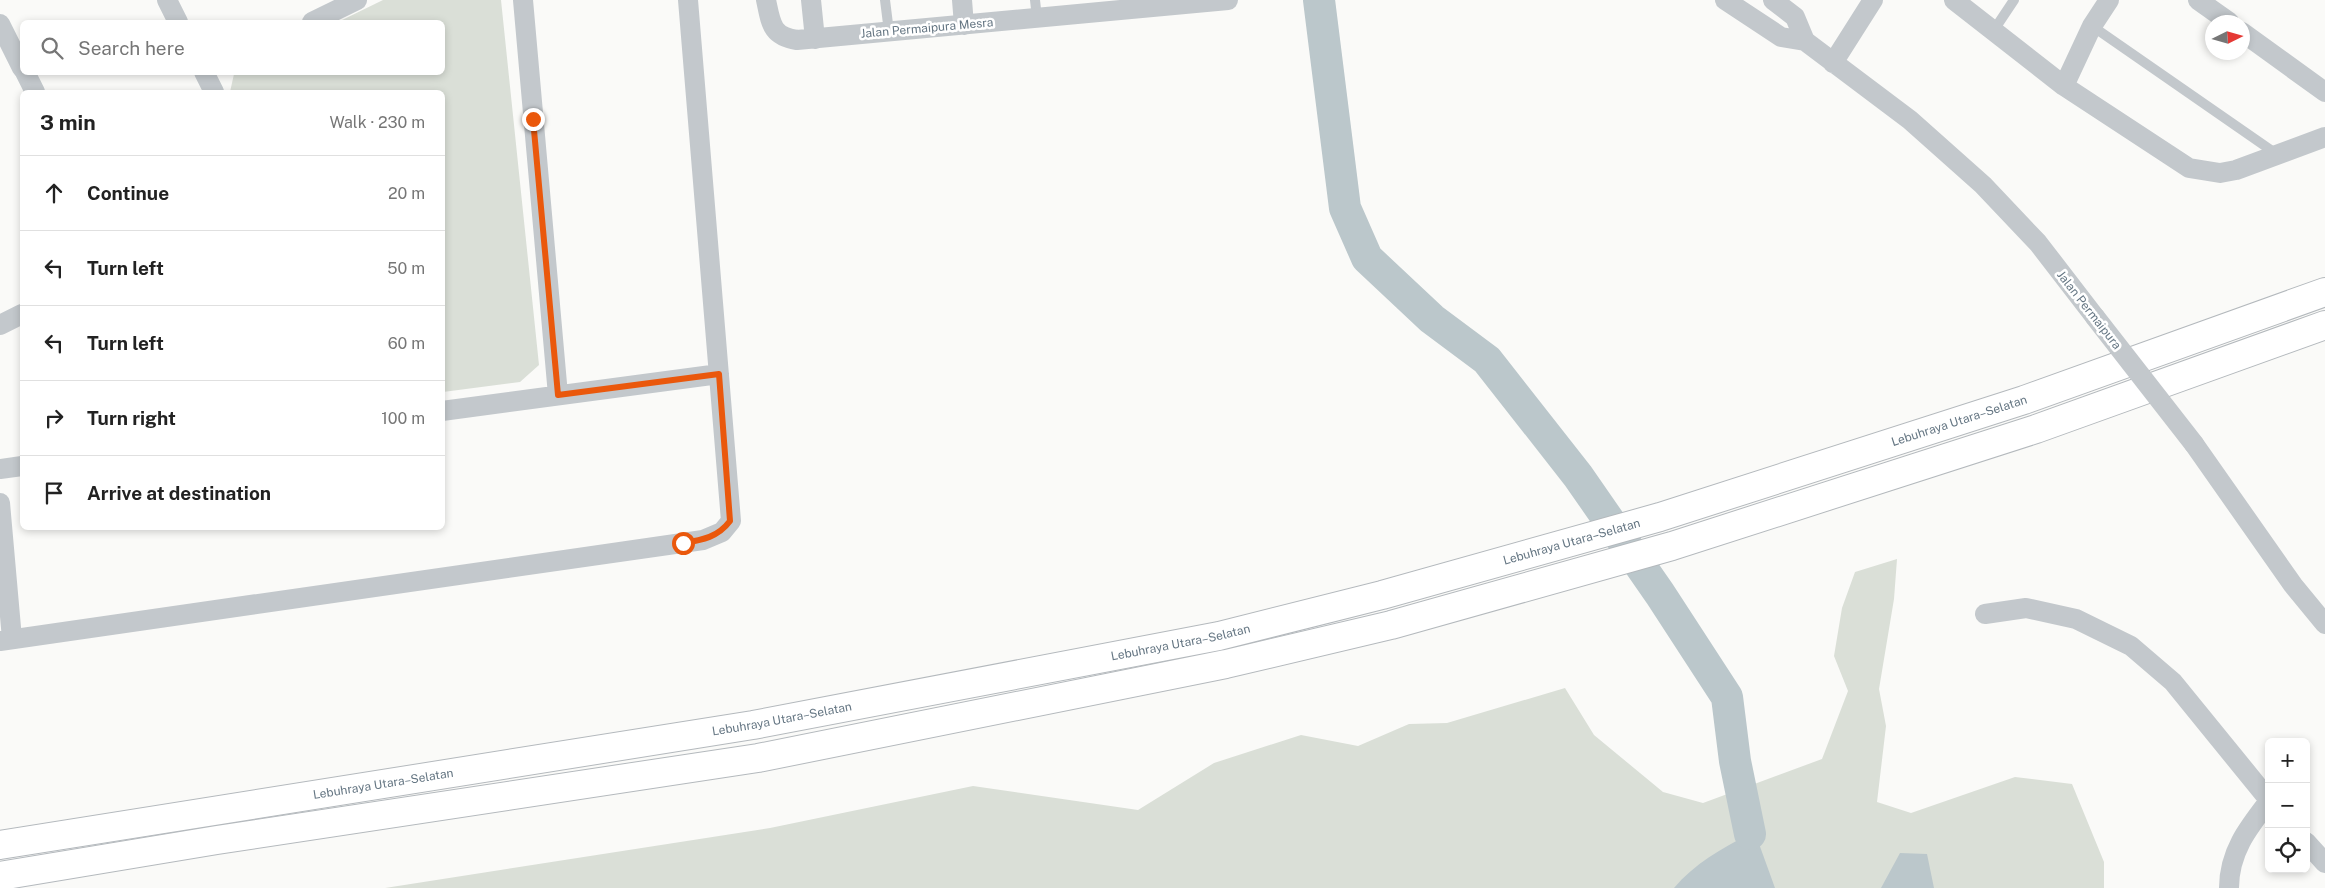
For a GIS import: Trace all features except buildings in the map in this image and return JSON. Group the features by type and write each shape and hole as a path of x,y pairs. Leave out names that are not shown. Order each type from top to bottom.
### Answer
{"highway":[{"name":"Lebuhraya Utara–Selatan","path":"0,845 753,725 1209,638 1382,595 1660,517 2024,400 2325,292"},
{"path":"0,876 217,840 758,758 1226,664 1391,625 1672,546 2027,432 2325,325"}],"street":[{"path":"316,20 357,0"},
{"path":"523,0 558,395"},
{"path":"0,503 6,640 703,540 722,532 730,521 688,0"},
{"name":"Jalan Permaipura Mesra","path":"766,0 774,28 782,37 797,40 964,25 1036,9 1228,0"},
{"path":"811,0 815,39"},
{"path":"962,0 964,25"},
{"name":"Jalan Permaipura","path":"1725,0 1781,37 1805,41 1910,120 1983,185 2038,243 2194,444 2293,585 2325,624"},
{"path":"1773,0 1795,17 1805,41"},
{"path":"1833,62 1873,0"},
{"path":"1954,0 2064,86 2189,168 2220,173 2236,170 2325,137"},
{"path":"2064,86 2092,26 2109,0"},
{"path":"2198,0 2219,15"},
{"path":"170,1 177,20"},
{"path":"0,24 20,64"},
{"path":"2250,38 2325,92"},
{"path":"26,75 34,90"},
{"path":"0,325 20,315"},
{"path":"445,411 719,374"},
{"path":"0,469 20,466"},
{"path":"1985,614 2026,608 2076,619 2131,646 2173,682 2265,795"},
{"path":"2229,888 2229,869 2244,832 2265,805"},
{"path":"2310,846 2325,863"}],"lane":[{"path":"885,0 888,32"},
{"path":"1994,30 2014,0"},
{"path":"2092,26 2278,155"}],"shaded area":[{"path":"383,0 501,0 539,365 520,382 445,392 445,90 230,90 234,75 445,75 445,20 342,20"},
{"path":"1897,559 1894,599 1879,689 1886,726 1877,802 1911,813 2015,777 2072,784 2104,862 2104,888 385,888 770,828 973,786 1138,810 1214,763 1301,735 1358,746 1409,724 1447,723 1565,688 1594,735 1663,792 1703,803 1822,759 1848,691 1834,656 1842,608 1855,572"},
{"path":"1750,834 1758,841 1775,888 1674,888 1690,871 1709,857"},
{"path":"1900,853 1927,854 1934,888 1881,888"}],"waterway":[{"path":"1319,0 1345,208 1367,258 1432,319 1487,360 1578,476 1660,594 1727,697 1735,761 1750,834"}],"route":[{"path":"533,119 558,395 719,374 730,521 722,532 703,540 683,543"}]}
